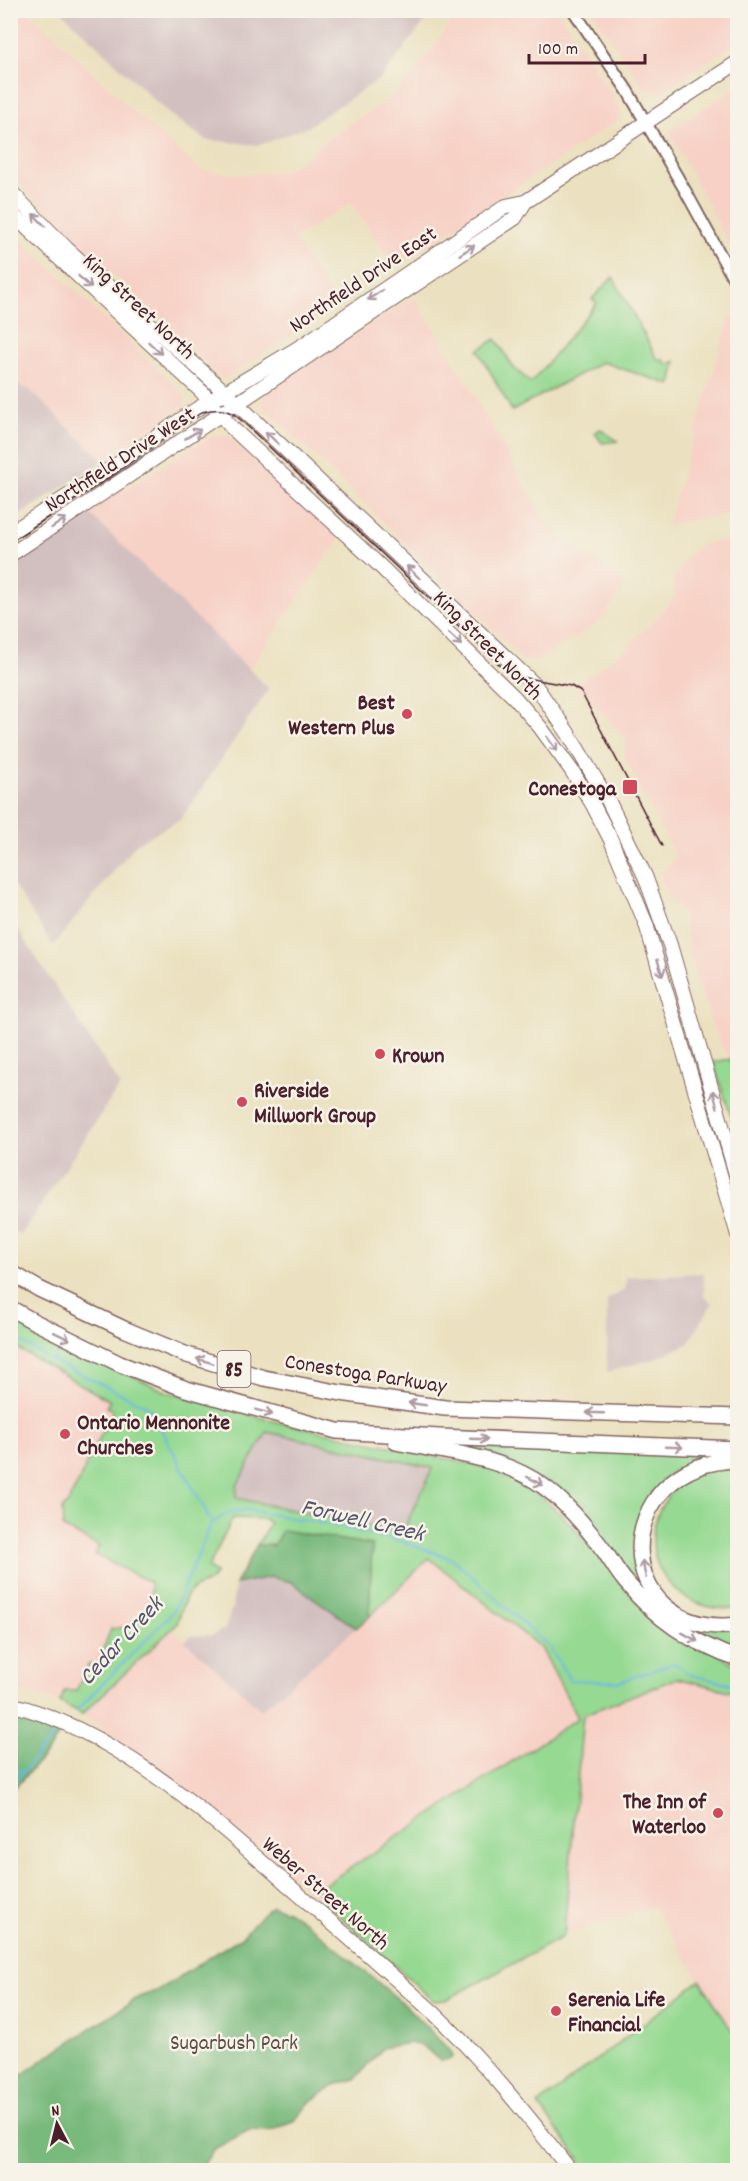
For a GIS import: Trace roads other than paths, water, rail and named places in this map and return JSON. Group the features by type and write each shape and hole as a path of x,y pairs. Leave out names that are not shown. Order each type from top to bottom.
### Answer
{"highway":[{"name":"Conestoga Parkway","path":"10,1272 39,1289 124,1329 187,1355 264,1378 340,1393 445,1408 738,1417"},
{"name":"85","path":"10,1308 120,1364 186,1389 337,1431 738,1449"},
{"path":"337,1431 504,1465 543,1486 578,1518 626,1583 658,1614 697,1641 738,1659"},
{"path":"738,1460 701,1465 669,1483 648,1509 639,1540 644,1575 661,1603 686,1621 710,1625 738,1625"}],"main road":[{"name":"Northfield Drive East","path":"209,401 303,345 507,206 525,202 738,62"},
{"name":"King Street North","path":"10,191 67,249 225,393 535,686 567,733 622,826 660,915 733,1149 738,1181"},
{"name":"Northfield Drive East","path":"221,415 515,218 525,202"},
{"name":"King Street North","path":"10,212 209,401 231,428 379,565 532,716 572,771 593,805 642,912 738,1235"},
{"name":"Northfield Drive West","path":"10,533 118,464 209,401"},
{"name":"Northfield Drive West","path":"10,555 221,415"},
{"path":"642,912 660,915"},
{"name":"Weber Street North","path":"10,1704 48,1715 134,1761 250,1852 456,2034 485,2064 570,2170"}],"street":[{"path":"573,10 627,90 738,287"}],"waterway":[{"name":"Forwell Creek","path":"10,1336 53,1361 149,1407 212,1523"},
{"path":"53,1361 57,1352"},
{"name":"Forwell Creek","path":"212,1523 230,1512 247,1510 331,1525 403,1542 453,1559 548,1646 570,1680 619,1682 674,1663 691,1675 738,1686"},
{"name":"Cedar Creek","path":"76,1711 173,1612 212,1523"},
{"name":"Cedar Creek","path":"10,1787 55,1734"},
{"path":"10,1773 23,1771"}],"tram line":[{"path":"10,542 117,472 202,412 218,409 228,411 241,420 501,666 521,677 571,686 581,692 662,846"}],"place":[{"name":"Best Western Plus","path":"407,714"},
{"name":"Conestoga","path":"630,787"},
{"name":"Krown","path":"380,1054"},
{"name":"Riverside Millwork Group","path":"242,1102"},
{"name":"Ontario Mennonite Churches","path":"65,1434"},
{"name":"The Inn of Waterloo","path":"718,1813"},
{"name":"Serenia Life Financial","path":"556,2011"}],"park label":[{"name":"Sugarbush Park","path":"234,2041"}]}
